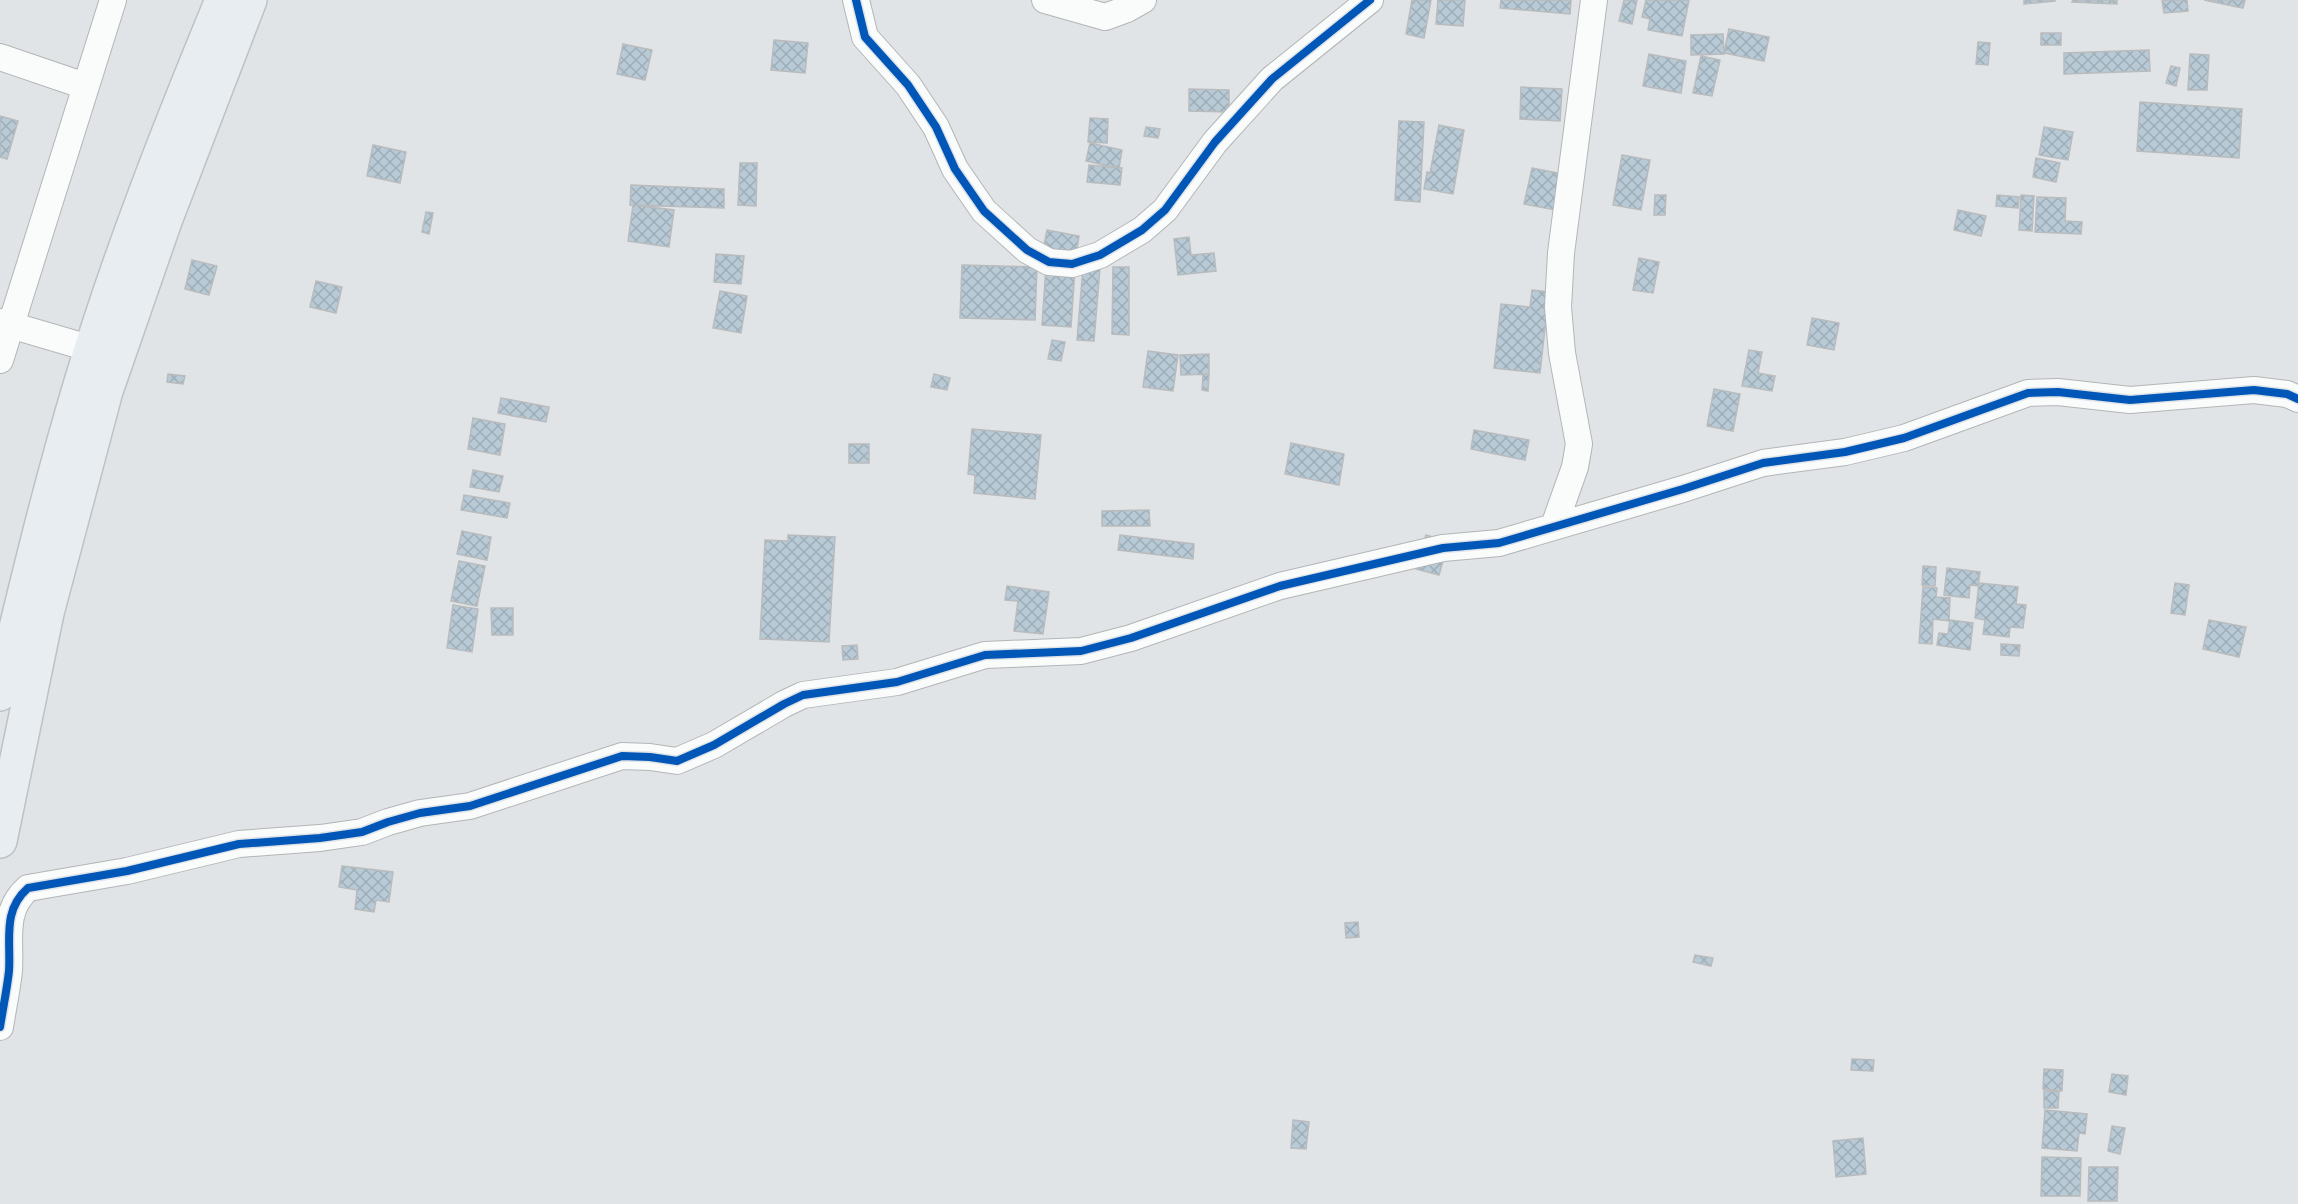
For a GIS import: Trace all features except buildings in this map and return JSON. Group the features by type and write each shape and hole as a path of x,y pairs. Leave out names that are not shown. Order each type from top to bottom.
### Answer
{"main road":[{"path":"0,694 20,607 92,349 152,170 222,0"},
{"path":"0,841 47,614 106,391 165,221 250,0"}],"street":[{"path":"0,360 6,323 113,0"},
{"path":"856,0 866,37 908,85 936,127 955,169 984,211 1027,250 1049,262 1072,264 1100,255 1142,230 1165,210 1239,112 1272,79 1370,0"},
{"path":"1045,0 1105,17 1143,0"},
{"path":"1554,526 1575,467 1579,444 1562,352 1558,308 1561,252 1594,0"},
{"path":"0,57 85,86"},
{"path":"6,323 92,349"},
{"path":"0,1027 9,972 9,920 16,898 28,888 128,871 239,844 320,838 362,832 420,813 470,806 622,756 677,761 714,746 803,695 897,682 984,655 1081,651 1131,638 1280,586 1443,548 1499,543 1683,489 1763,462 1845,452 1904,438 2028,393 2058,392 2130,400 2254,390 2286,394 2298,399"}],"cycle path":[{"path":"856,0 865,37 908,85 936,127 955,169 984,211 1027,250 1049,262 1072,264 1100,255 1142,230 1165,210 1215,142 1272,79 1370,0"},
{"path":"0,1027 9,971 11,916 14,906 28,888 127,871 239,844 320,838 362,832 420,813 470,806 622,756 677,761 714,745 803,695 897,682 985,655 1081,651 1131,638 1280,586 1443,548 1499,543 1763,463 1845,452 1904,438 2028,393 2058,392 2130,400 2254,390 2287,394 2298,399"}]}
